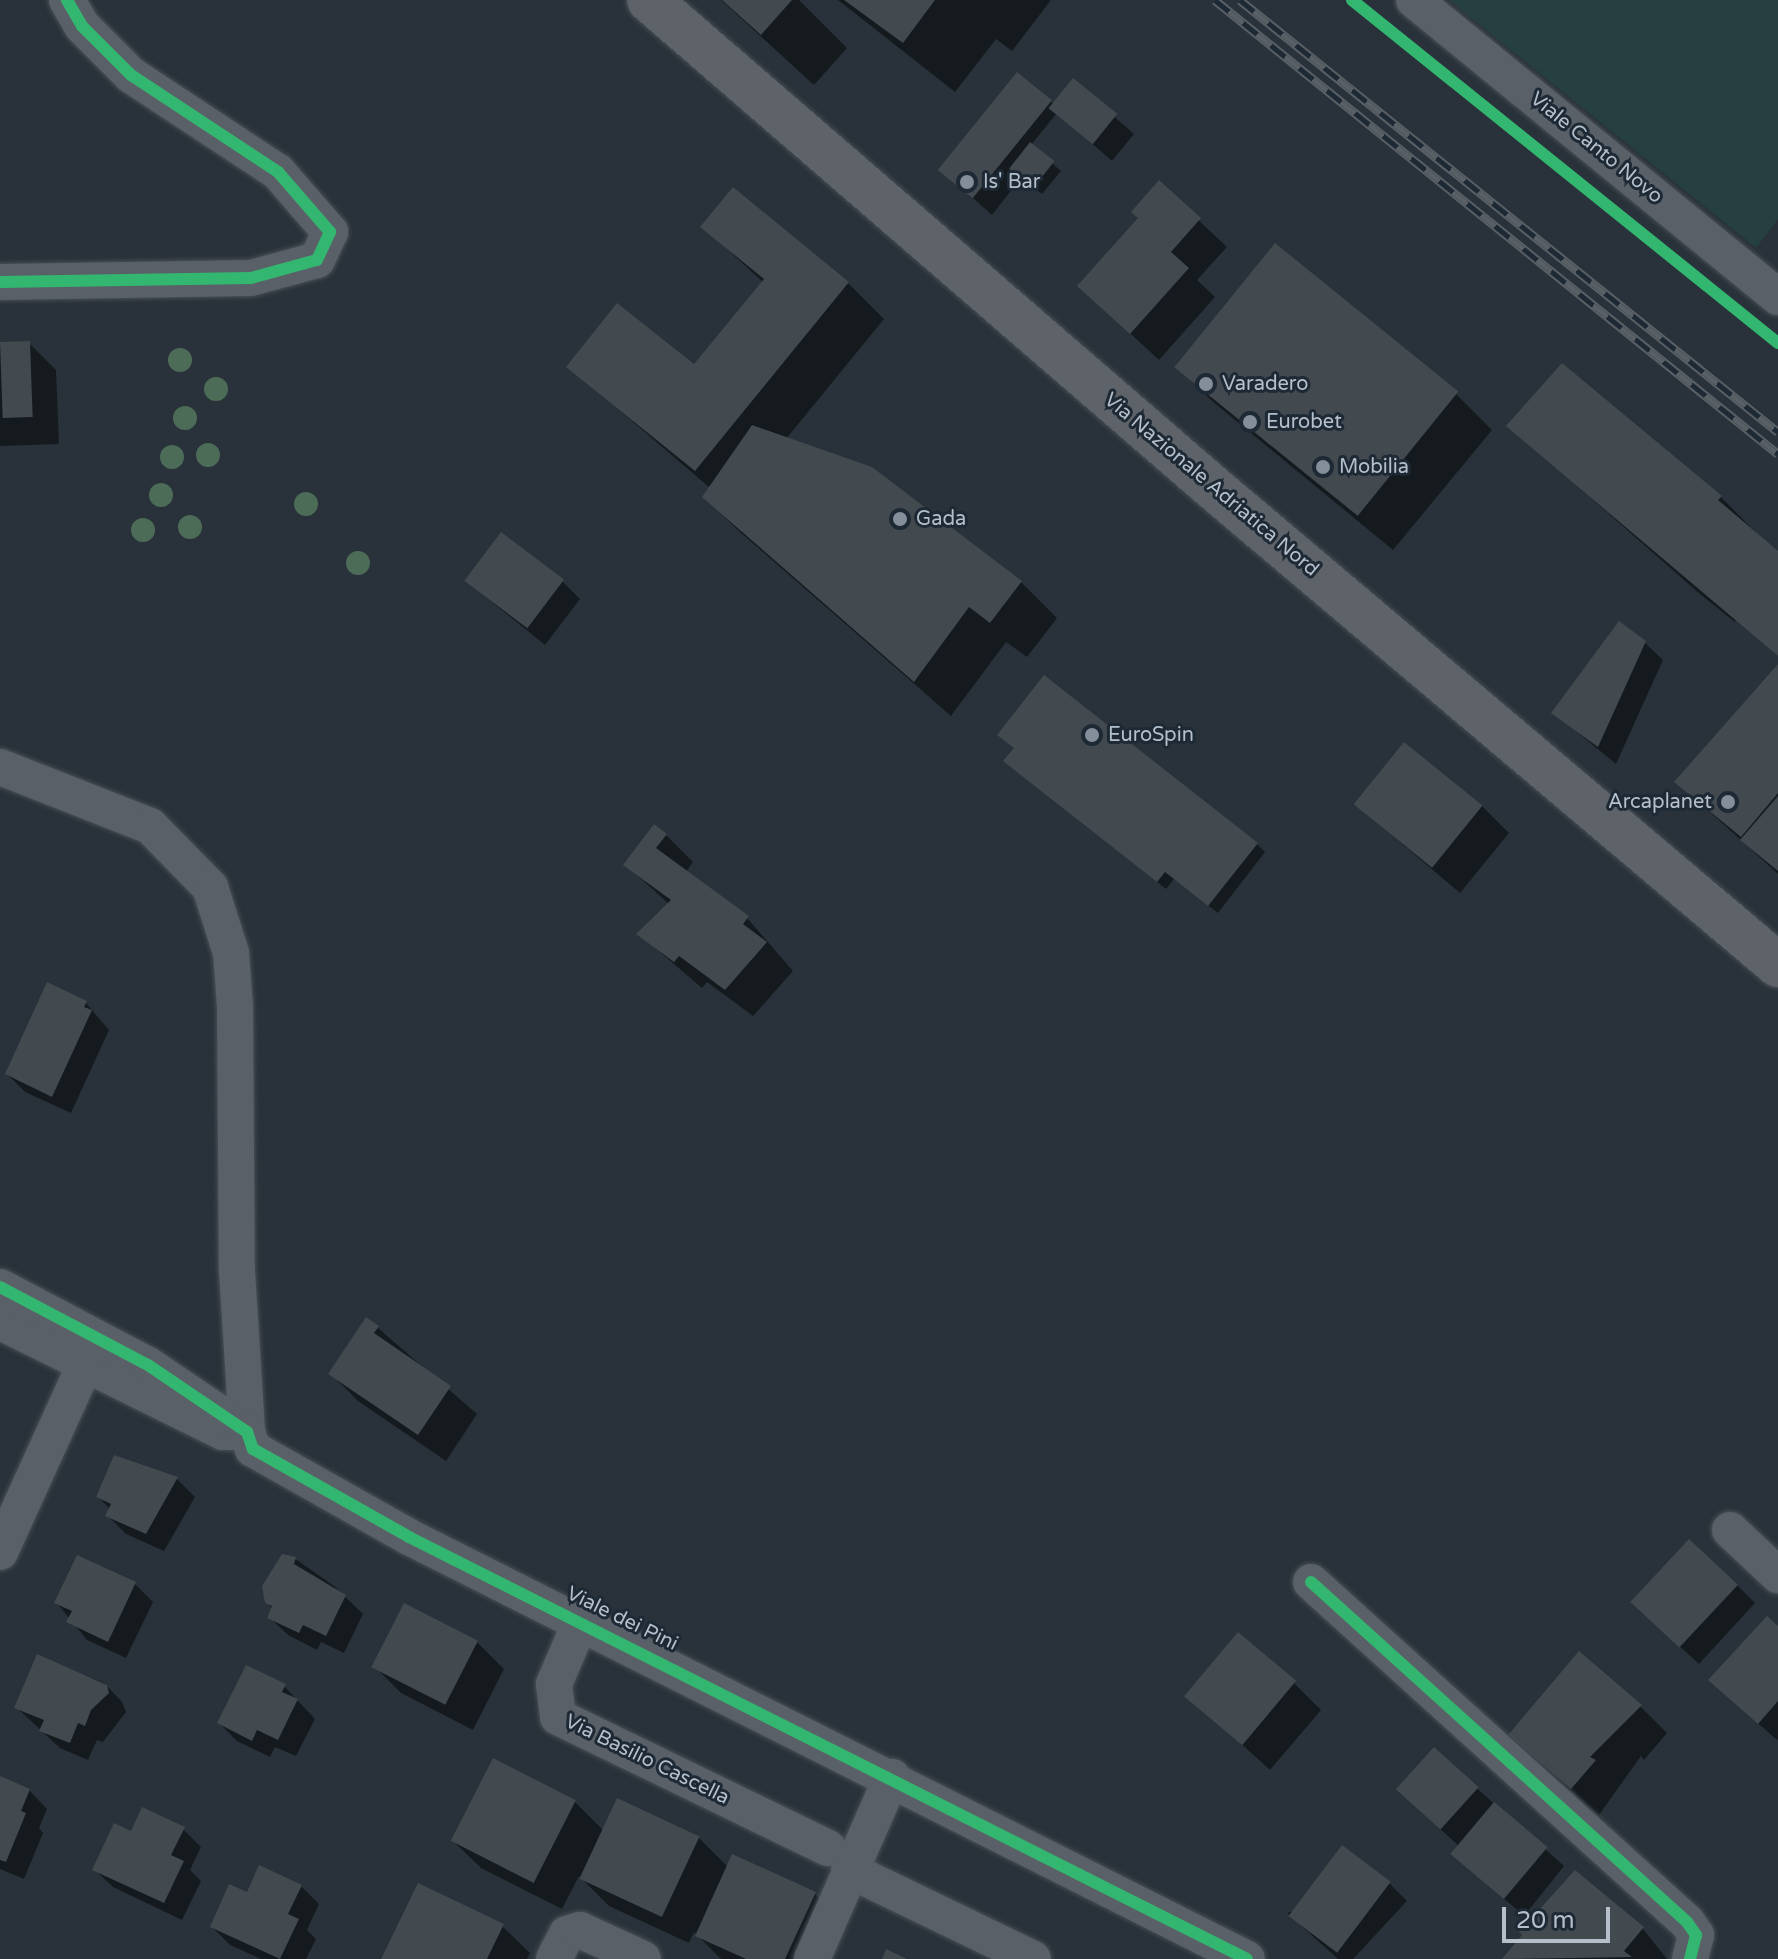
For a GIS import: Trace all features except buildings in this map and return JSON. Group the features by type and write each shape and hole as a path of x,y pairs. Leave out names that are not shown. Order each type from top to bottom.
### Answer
{"main road":[{"name":"Via Nazionale Adriatica Nord","path":"649,0 1199,476 1778,965"}],"street":[{"path":"0,282 251,278 317,260 330,232 278,172 131,75 82,26 67,0"},
{"name":"Viale Canto Novo","path":"1414,0 1778,297"},
{"path":"0,767 150,826 210,887 231,953 235,1006 237,1271 247,1432 223,1432 0,1322"},
{"name":"Viale dei Pini","path":"0,1287 148,1365 247,1432 253,1449 384,1523 1247,1959"},
{"path":"0,1552 85,1365"},
{"path":"1730,1530 1778,1575"},
{"path":"1311,1582 1687,1922 1696,1935 1690,1959"},
{"name":"Via Basilio Cascella","path":"581,1621 554,1684 558,1717 1033,1959"},
{"path":"812,1959 838,1859 892,1777"},
{"path":"554,1959 567,1934 580,1930 643,1959"}],"green space":[{"path":"1449,0 1778,0 1778,219 1756,248"}],"railway":[{"path":"1215,0 1778,454"},
{"path":"1240,0 1778,432"}],"cycle path":[{"path":"0,282 251,278 317,260 330,232 278,172 131,75 82,26 67,0"},
{"path":"1352,0 1778,343"},
{"path":"0,1287 148,1365 247,1432 253,1449 409,1537 1247,1959"},
{"path":"1311,1582 1687,1922 1696,1935 1690,1959"}],"place":[{"name":"Is' Bar","path":"967,182"},
{"name":"Varadero","path":"1206,384"},
{"name":"Eurobet","path":"1250,422"},
{"name":"Mobilia","path":"1323,467"},
{"name":"Gada","path":"900,519"},
{"name":"EuroSpin","path":"1092,735"},
{"name":"Arcaplanet","path":"1728,802"}]}
